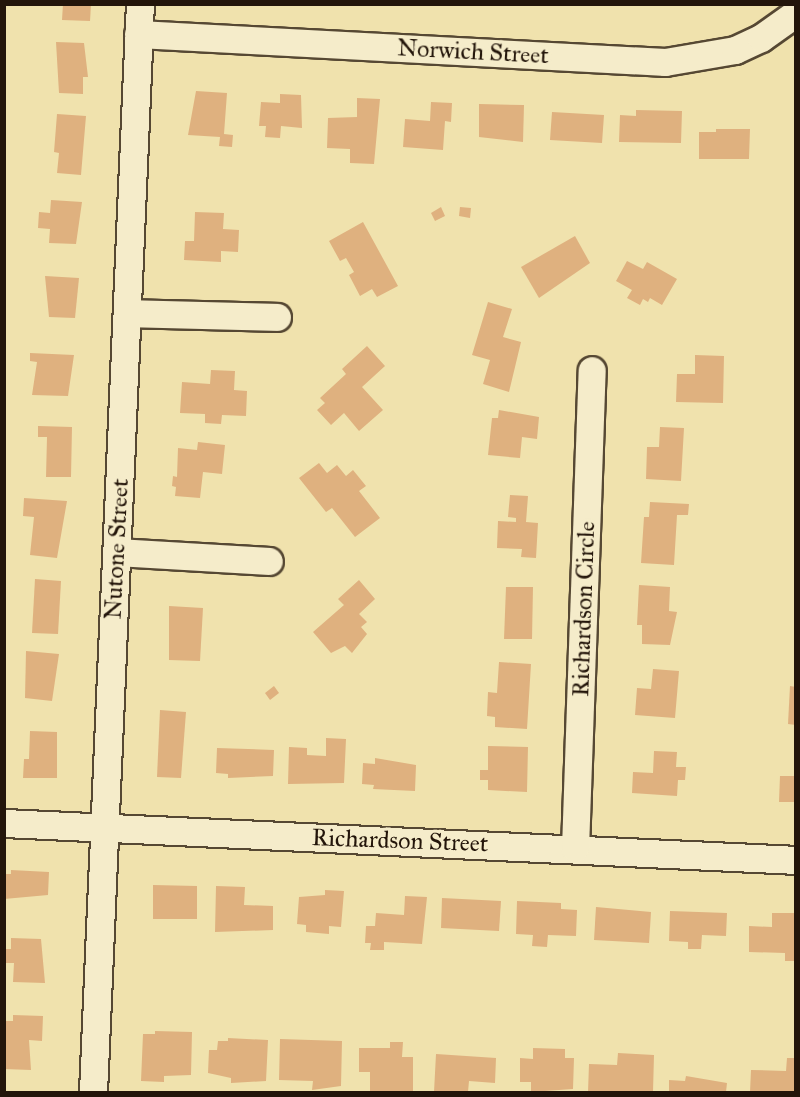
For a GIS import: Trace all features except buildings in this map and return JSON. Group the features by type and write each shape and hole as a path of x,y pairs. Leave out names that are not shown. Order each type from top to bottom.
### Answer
{"street":[{"name":"Nutone Street","path":"93,1092 140,4"},
{"name":"Norwich Street","path":"138,34 665,62 735,50 761,38 795,13"},
{"path":"127,313 277,317"},
{"name":"Richardson Circle","path":"575,848 592,370"},
{"path":"117,552 270,561"},
{"name":"Richardson Street","path":"4,823 795,860"}]}
